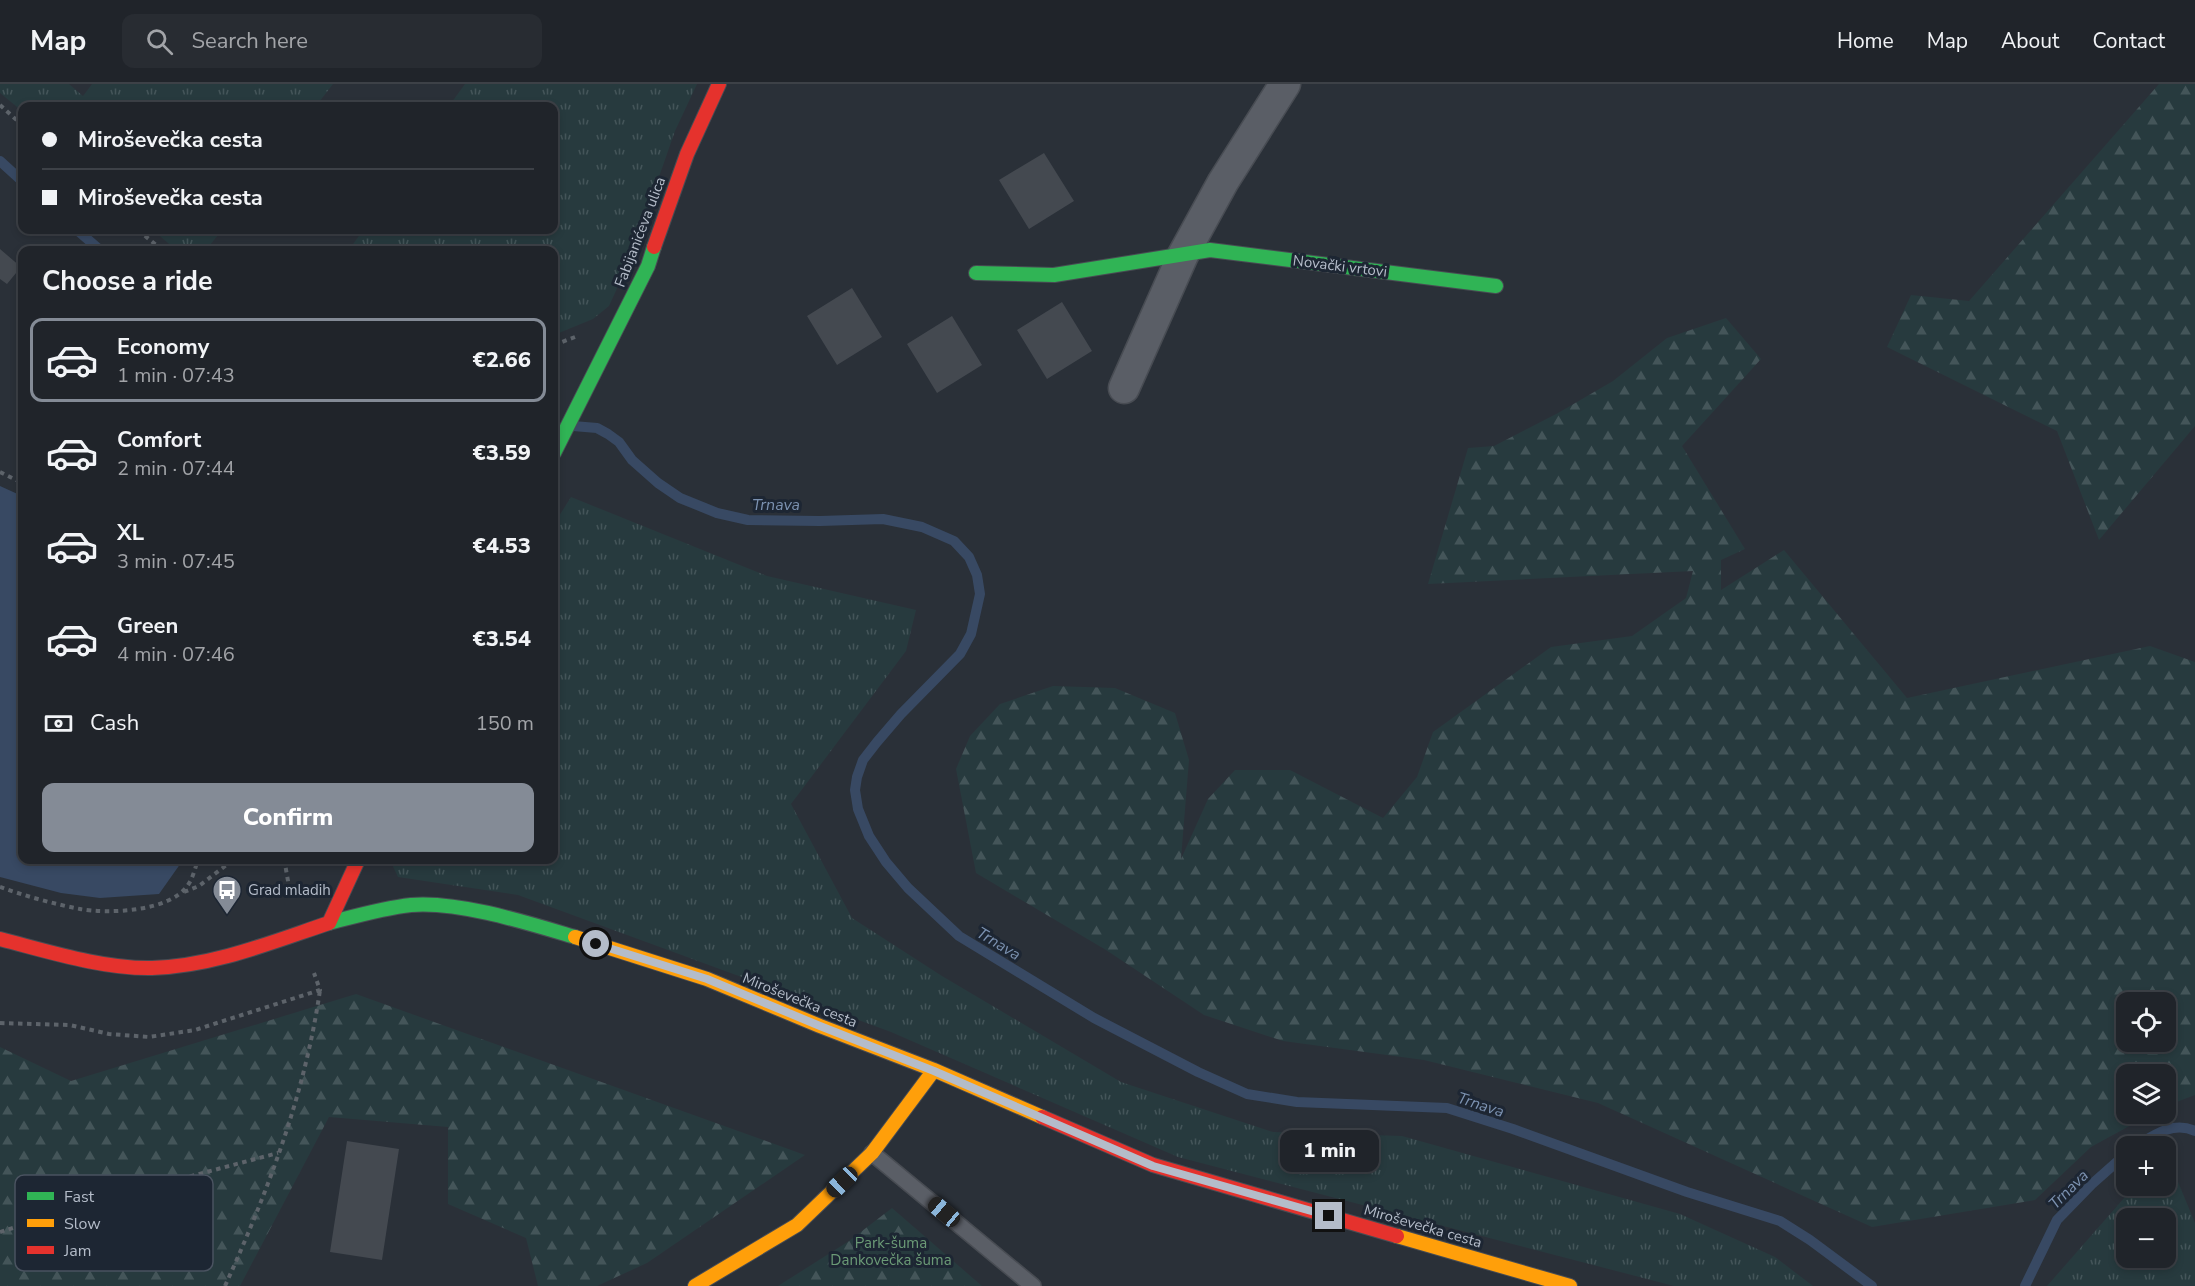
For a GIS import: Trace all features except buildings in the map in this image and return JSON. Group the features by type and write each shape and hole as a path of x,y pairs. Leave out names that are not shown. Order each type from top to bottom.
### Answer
{"main road":[{"name":"Fabijanićeva ulica","path":"558,445 648,266 687,154 719,84"},
{"name":"Novački vrtovi","path":"976,273 1054,275 1210,250 1496,286"},
{"path":"329,923 356,864"},
{"name":"Miroševečka cesta","path":"0,939 90,962 152,968 222,959 302,934 329,923 379,910 412,905 450,906 530,923 707,979 934,1071 1153,1166 1570,1286"},
{"path":"695,1286 797,1225 872,1153 934,1071"}],"street":[{"path":"1124,388 1184,255 1223,182 1284,84"}],"lane":[{"path":"872,1153 1033,1286"}],"path":[{"path":"0,105 18,121"},
{"path":"143,234 157,246"},
{"path":"0,472 18,481"},
{"path":"0,887 80,909 122,910 162,904 180,893 188,886 196,864"},
{"path":"180,893 199,886 228,864"},
{"path":"285,864 290,892"},
{"path":"225,1286 252,1227 295,1108 313,1036 320,990 314,973"},
{"path":"0,1023 70,1026 109,1034 149,1037 195,1030 320,990"},
{"path":"193,1175 278,1152"},
{"path":"0,1232 15,1227"}],"green space":[{"path":"0,84 69,84 83,96 92,84 333,84 319,102 18,102 18,108 0,93"},
{"path":"465,84 697,84 675,131 630,260 609,306 593,319 558,333 558,246 352,246 360,234 558,234 558,102 452,102"},
{"path":"2159,84 2195,84 2195,426 2099,540 2057,431 1887,347 1911,295 1969,301"},
{"path":"158,234 219,234 209,246 171,246"},
{"path":"1726,318 1761,359 1682,446 1745,549 1721,560 1721,590 1784,550 1907,698 2150,646 2195,662 2195,1095 2176,1102 2176,1064 2116,1064 2116,1124 2133,1124 2091,1147 2035,1200 1872,1227 1598,1103 1424,1060 1283,1041 1204,1015 1106,950 976,873 956,769 970,736 1000,704 1053,686 1115,688 1175,713 1189,760 1181,859 1208,799 1235,770 1290,770 1383,818 1417,777 1433,732 1551,647 1632,636 1686,598 1693,571 1428,584 1468,448 1494,446 1613,381 1667,338"},
{"path":"571,497 767,576 916,610 906,651 791,804 852,918 942,976 1121,1082 1273,1132 1402,1136 1680,1214 1775,1257 1813,1286 1674,1286 1178,1157 891,1032 518,895 398,877 392,864 558,864 558,518"},
{"path":"356,994 805,1155 647,1263 597,1286 538,1286 526,1238 448,1204 448,1127 329,1117 240,1286 0,1286 0,1047 71,1081"},
{"path":"2176,1177 2195,1223 2195,1286 2047,1286 2126,1196 2176,1196"},
{"name":"Park-šuma Dankovečka šuma","path":"892,1208 982,1286 778,1286 849,1241"}],"water":[{"path":"0,486 18,494 18,864 180,864 159,894 100,898 61,893 0,877"}],"waterway":[{"name":"Trnava","path":"0,161 18,177"},
{"name":"Trnava","path":"82,234 95,246"},
{"name":"Trnava","path":"573,426 597,428 608,434 619,442 632,460 658,483 680,498 717,513 748,520 883,519 922,527 954,541 969,557 977,575 980,594 971,634 960,654 901,714 863,760 855,790 858,809 869,836 886,862 908,888 959,936 1094,1018 1198,1072 1247,1094 1297,1102 1447,1108 1513,1129 1687,1192 1780,1221 1872,1286"},
{"name":"Trnava","path":"2154,1136 2171,1128 2187,1128 2195,1131"},
{"name":"Trnava","path":"2025,1286 2057,1220 2116,1163"}],"traffic: fast":[{"path":"558,445 648,266 654,247"},
{"path":"976,273 1054,275 1210,250 1496,286"},
{"path":"329,923 370,912 411,905 450,906 493,914 575,937"}],"traffic: slow":[{"path":"575,937 707,979 934,1070 1042,1117"},
{"path":"695,1286 797,1225 872,1153 934,1070"},
{"path":"1397,1236 1570,1286"}],"traffic: jam":[{"path":"654,247 687,154 719,84"},
{"path":"329,923 356,864"},
{"path":"0,939 114,966 152,968 220,958 329,923"},
{"path":"1042,1117 1153,1165 1397,1236"}],"place":[{"name":"Grad mladih","path":"227,916"}],"route":[{"path":"596,944 707,979 934,1071 1153,1166 1329,1216"}]}
